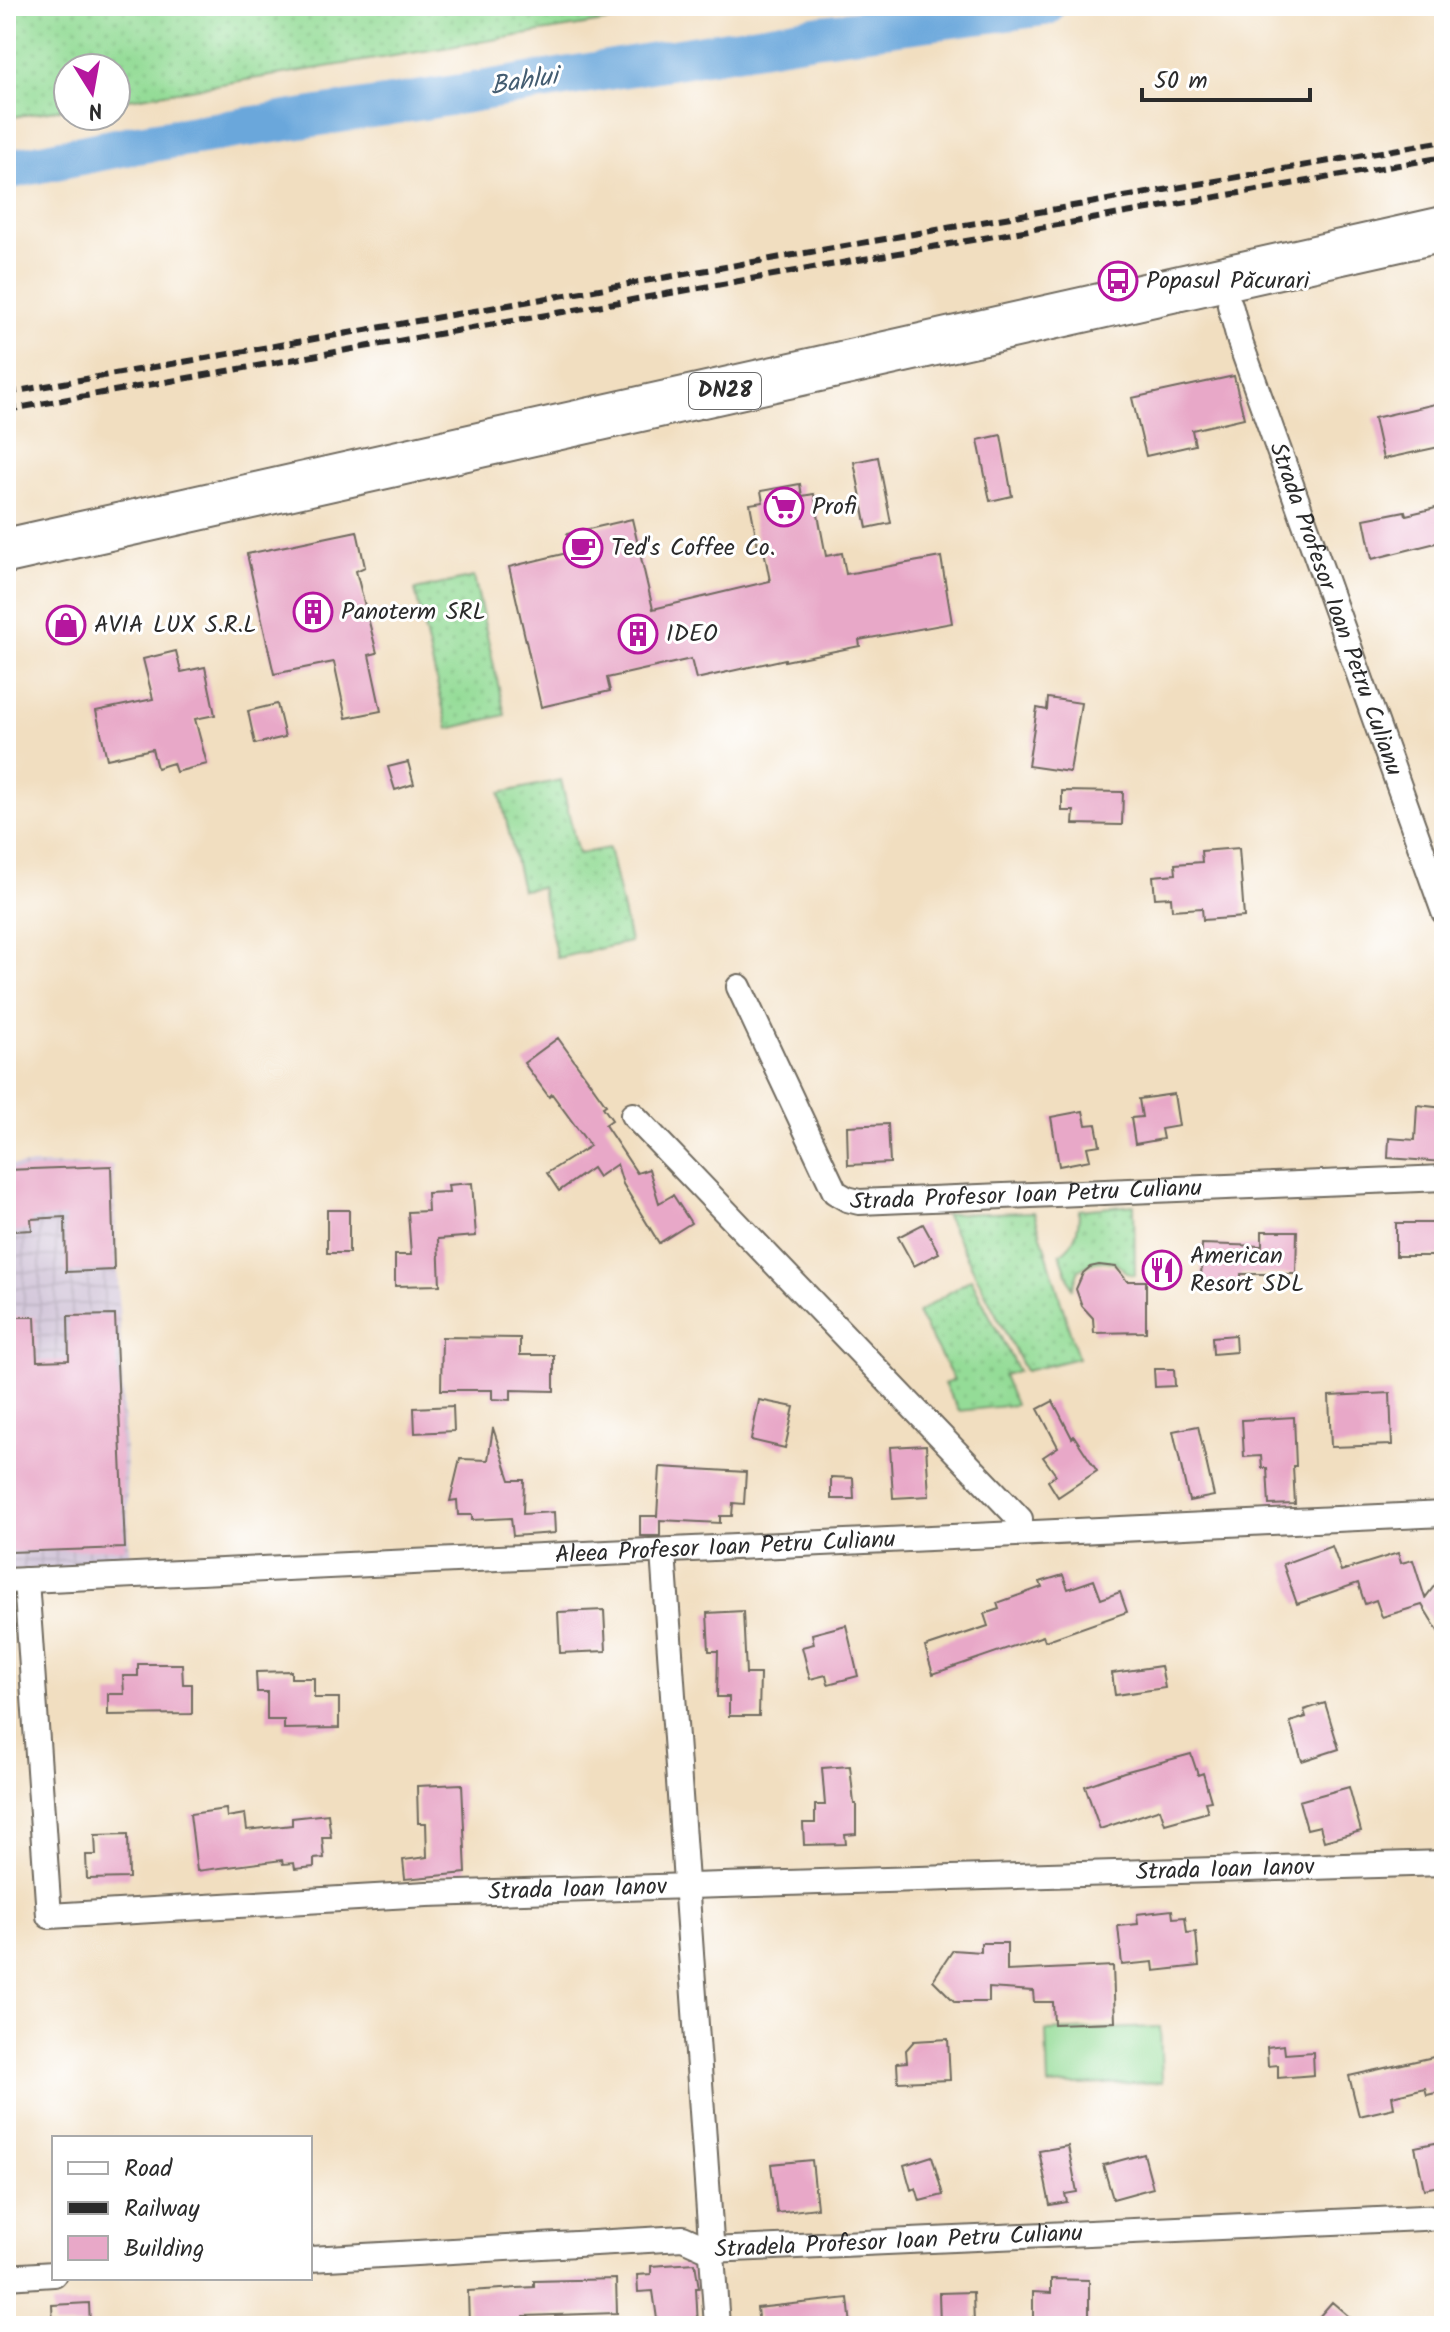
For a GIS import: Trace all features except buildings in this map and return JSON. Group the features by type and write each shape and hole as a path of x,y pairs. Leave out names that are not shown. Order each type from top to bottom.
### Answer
{"highway":[{"name":"DN28","path":"6,551 1444,229"},
{"name":"DN28","path":"6,580 1444,258"}],"street":[{"name":"Strada Profesor Ioan Petru Culianu","path":"1230,305 1240,342 1444,912"},
{"name":"Strada Profesor Ioan Petru Culianu","path":"739,987 835,1192 847,1199 859,1202 1444,1178"},
{"path":"633,1115 1020,1519 1020,1533"},
{"name":"Aleea Profesor Ioan Petru Culianu","path":"16,1580 1444,1514"},
{"path":"663,1552 717,2326"},
{"name":"Strada Ioan Ianov","path":"16,1580 49,1916 427,1894 1444,1863"},
{"name":"Stradela Profesor Ioan Petru Culianu","path":"312,2259 683,2238 710,2250 1444,2217"},
{"path":"6,2277 52,2274"}],"shaded area":[{"path":"6,1165 113,1165 130,1565 6,1571"}],"green space":[{"path":"6,6 702,6 132,98 132,52 52,52 52,111 6,118"},
{"path":"474,577 505,715 448,729 415,590"},
{"path":"561,780 578,854 609,848 630,942 557,958 541,887 522,890 500,793"},
{"path":"1134,1205 1135,1275 1108,1261 1098,1262 1079,1270 1072,1288 1060,1254 1076,1235 1079,1210"},
{"path":"1034,1212 1078,1358 1025,1371 945,1214"},
{"path":"971,1279 1018,1371 1003,1375 1015,1405 959,1411 944,1384 954,1380 917,1313"},
{"path":"6,1595 9,1595 15,1751 6,1751"},
{"path":"1160,2027 1162,2082 1048,2086 1046,2031"}],"waterway":[{"name":"Bahlui","path":"6,170 131,145 814,36 1045,6"}],"railway":[{"path":"6,393 1444,141"},
{"path":"6,410 1444,157"}],"place":[{"name":"Popasul Păcurari","path":"1118,281"},
{"name":"Profi","path":"784,507"},
{"name":"Ted's Coffee Co.","path":"583,548"},
{"name":"Panoterm SRL","path":"313,612"},
{"name":"AVIA LUX S.R.L","path":"66,625"},
{"name":"IDEO","path":"638,634"},
{"name":"American Resort SDL","path":"1162,1270"}]}
